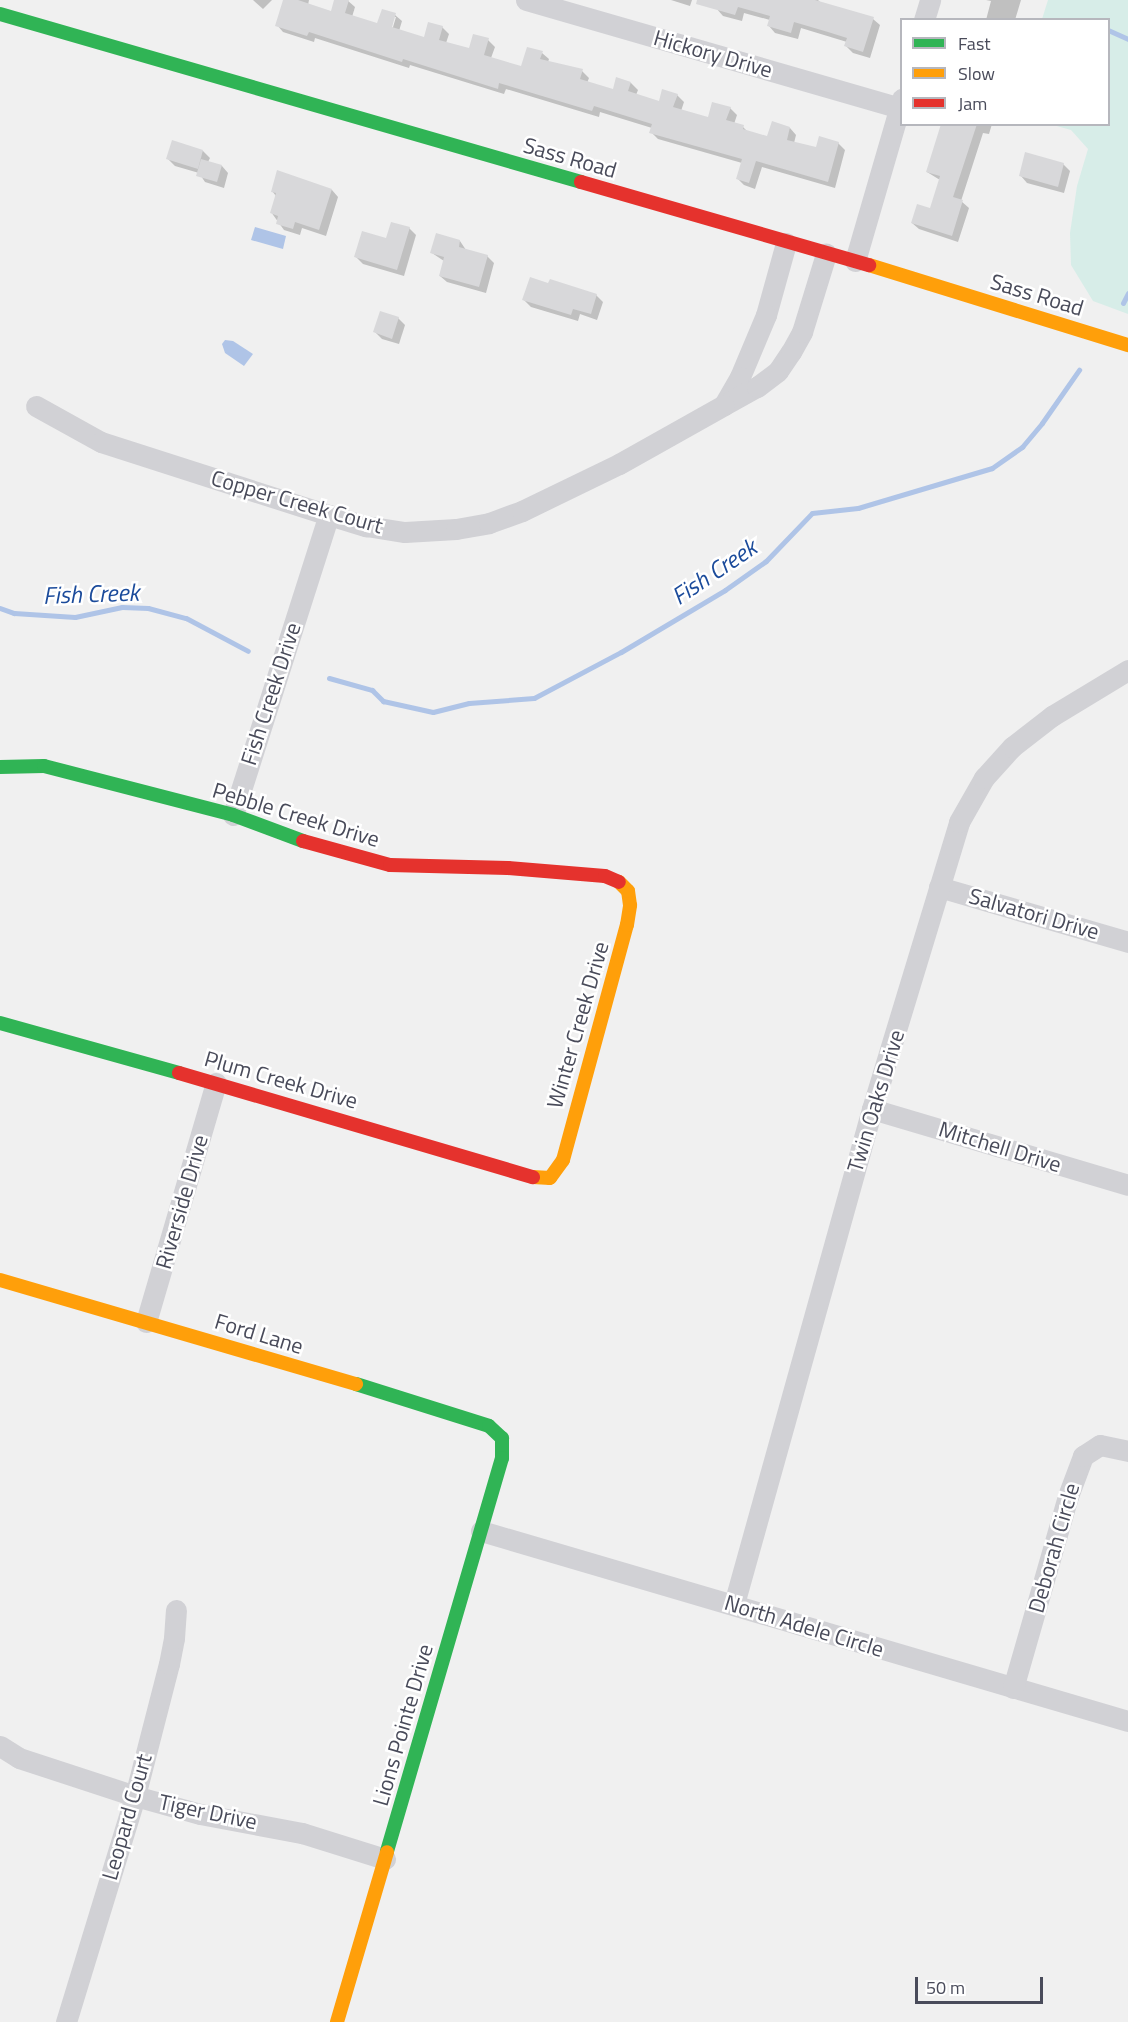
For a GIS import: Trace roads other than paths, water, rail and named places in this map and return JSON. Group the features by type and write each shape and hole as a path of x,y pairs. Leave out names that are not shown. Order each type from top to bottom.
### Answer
{"street":[{"name":"Hickory Drive","path":"526,0 900,103"},
{"path":"925,18 930,0"},
{"name":"Sass Road","path":"0,14 786,243 855,261 1128,345"},
{"path":"855,261 900,103"},
{"path":"724,405 740,377 766,315 786,243"},
{"name":"Copper Creek Court","path":"36,406 101,442 366,526 405,532 456,529 489,523 522,511 619,464 757,387 778,371 802,333 826,254"},
{"name":"Fish Creek Drive","path":"233,815 329,515"},
{"name":"Twin Oaks Drive","path":"734,1604 872,1109 966,806 997,762 1023,737 1052,716 1128,670"},
{"name":"Pebble Creek Drive","path":"0,767 44,766 233,815 314,845 390,865 564,871 605,876 620,882"},
{"name":"Winter Creek Drive","path":"550,1178 556,1173 563,1160 627,925 628,891 620,882"},
{"name":"Salvatori Drive","path":"939,887 1128,942"},
{"name":"Plum Creek Drive","path":"0,1023 216,1083 521,1174 550,1178"},
{"name":"Riverside Drive","path":"147,1322 216,1083"},
{"name":"Mitchell Drive","path":"872,1109 1128,1185"},
{"name":"Ford Lane","path":"0,1280 452,1413 489,1426 502,1438"},
{"name":"Lions Pointe Drive","path":"337,2022 502,1458 502,1438"},
{"name":"Deborah Circle","path":"1013,1688 1068,1496 1083,1456 1100,1445 1128,1451"},
{"name":"North Adele Circle","path":"481,1531 734,1604 787,1623 1128,1721"},
{"name":"Leopard Court","path":"66,2022 135,1796 169,1664 176,1610"},
{"name":"Tiger Drive","path":"0,1746 19,1758 135,1796 200,1814 302,1833 385,1859"}],"water":[{"path":"255,227 286,236 283,249 251,240"},
{"path":"225,340 233,341 253,354 244,366 225,353 222,344"}],"waterway":[{"path":"1110,31 1128,39"},
{"name":"Fish Creek","path":"1123,303 1128,293"},
{"name":"Fish Creek","path":"329,678 372,690 383,701 433,712 469,703 534,698 621,652 725,590 766,561 812,513 858,508 992,468 1022,447 1079,370"},
{"name":"Fish Creek","path":"0,608 14,613 75,617 122,607 148,608 186,618 248,651"}]}
